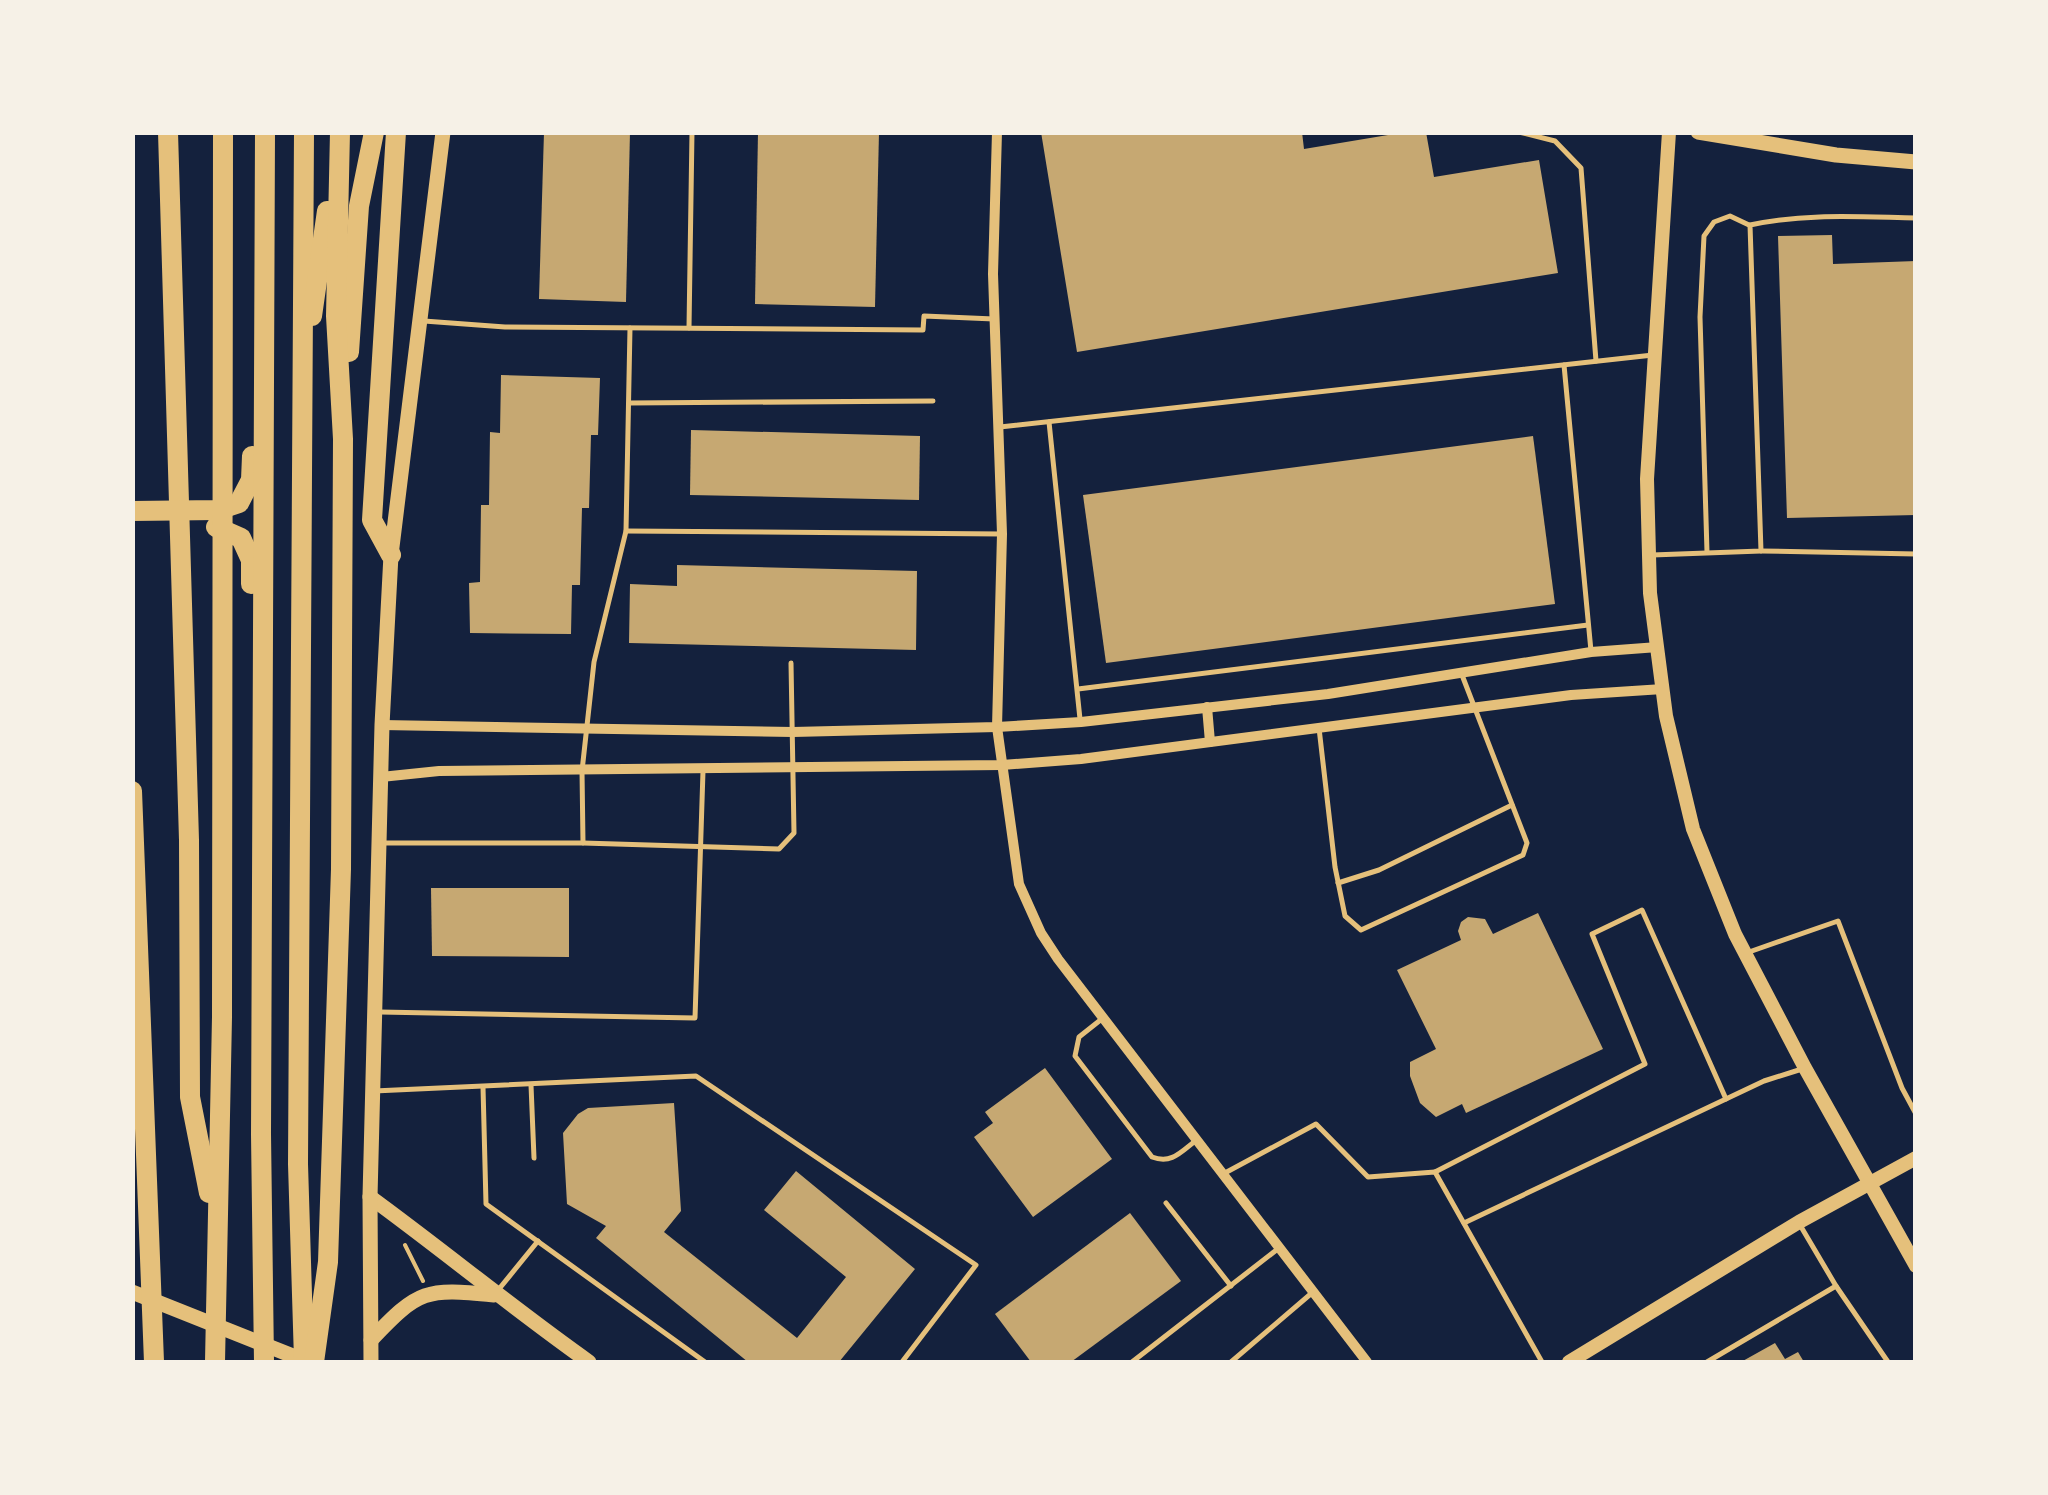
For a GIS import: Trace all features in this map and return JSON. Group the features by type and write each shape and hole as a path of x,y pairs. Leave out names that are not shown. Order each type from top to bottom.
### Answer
{"highway":[{"path":"168,132 189,840 190,1097 216,1227"},
{"path":"216,1362 222,1017 223,132"},
{"path":"264,132 260,1134 264,1362"},
{"path":"304,132 298,1164 309,1362"},
{"path":"301,382 339,132"},
{"path":"309,1362 328,1262 337,1068 342,656 342,439 336,316 339,132"},
{"path":"342,439 359,206 374,132"},
{"path":"392,555 372,520 396,132"},
{"path":"132,511 218,510 239,502 251,480 265,188"},
{"path":"132,524 200,524 225,529 241,538 251,560 253,650 264,781"},
{"path":"132,792 154,1362"}],"main road":[{"path":"371,1362 370,1197 382,725 392,555 442,132"},
{"path":"1698,132 1836,155 1916,162"},
{"path":"370,1197 466,1267 494,1295 589,1362"},
{"path":"371,1340 419,1296 441,1290 494,1295"},
{"path":"132,1292 309,1362"}],"street":[{"path":"997,132 994,319 1002,534 997,728 1014,862 1028,908 1058,958 1367,1362"},
{"path":"1669,132 1647,480 1648,556 1666,716 1693,828 1745,954 1868,1184 1910,1244 1916,1266"},
{"path":"382,725 794,732 997,728 1207,707 1462,675 1591,652 1658,647"},
{"path":"381,777 439,771 1002,765 1081,759 1571,695 1663,689"},
{"path":"1207,707 1210,742"},
{"path":"1569,1362 1799,1222 1916,1158"}],"lane":[{"path":"689,328 692,132"},
{"path":"1520,132 1555,142 1581,168 1596,361"},
{"path":"1707,552 1700,317 1704,236 1714,222 1730,216 1750,225 1782,218 1824,216 1916,218"},
{"path":"1750,225 1761,551"},
{"path":"421,320 505,327 923,330 924,316 994,319"},
{"path":"583,843 582,772 594,662 626,531 630,328"},
{"path":"998,427 1653,354"},
{"path":"1564,365 1591,652"},
{"path":"629,403 933,401"},
{"path":"1050,422 1081,722"},
{"path":"626,531 1002,534"},
{"path":"1648,556 1761,551 1916,554"},
{"path":"1078,689 1588,626"},
{"path":"381,844 583,843 779,849 794,833 791,663"},
{"path":"1319,728 1345,916 1362,930 1523,855 1527,842 1462,675"},
{"path":"376,1012 695,1018 703,771"},
{"path":"1338,883 1379,870 1512,805"},
{"path":"1222,1174 1316,1124 1368,1177 1435,1172 1645,1064 1592,934 1642,910 1726,1098"},
{"path":"1745,954 1838,921 1902,1088 1916,1114"},
{"path":"1103,1018 1079,1037 1075,1056 1152,1157 1172,1159 1196,1140"},
{"path":"1464,1223 1764,1080 1805,1068"},
{"path":"374,1091 696,1076 976,1265 902,1362"},
{"path":"531,1084 534,1158"},
{"path":"482,1087 486,1204 705,1362"},
{"path":"1435,1172 1542,1362"},
{"path":"1166,1203 1231,1286"},
{"path":"1799,1222 1836,1286 1888,1362"},
{"path":"494,1295 538,1241"},
{"path":"1132,1362 1279,1248"},
{"path":"1707,1362 1836,1286"},
{"path":"1231,1362 1313,1292"}],"path":[{"path":"398,1231 423,1282"}],"building":[{"path":"544,132 630,132 626,302 539,299"},
{"path":"758,132 879,132 875,307 755,304"},
{"path":"1041,132 1302,132 1304,149 1426,132 1434,177 1539,160 1558,273 1077,352"},
{"path":"1832,235 1833,264 1916,261 1916,515 1787,518 1778,236"},
{"path":"501,375 600,378 598,435 591,435 589,508 582,508 580,585 572,585 571,634 470,633 469,583 480,582 481,505 489,505 490,432 500,433"},
{"path":"691,430 920,436 919,500 690,495"},
{"path":"1533,436 1555,604 1106,663 1083,495"},
{"path":"677,565 917,571 916,650 629,643 630,584 677,586"},
{"path":"431,888 569,888 569,957 432,956"},
{"path":"1538,913 1603,1049 1466,1113 1462,1104 1436,1117 1420,1103 1410,1076 1410,1062 1436,1049 1397,970 1461,940 1458,931 1468,917 1485,919 1493,934"},
{"path":"1045,1068 1112,1159 1033,1217 974,1137 993,1123 985,1112"},
{"path":"674,1103 681,1211 664,1232 797,1338 846,1277 764,1210 796,1171 915,1269 839,1362 748,1362 596,1238 606,1226 567,1204 563,1133 578,1114 588,1108"},
{"path":"1130,1213 1181,1281 1071,1362 1031,1362 995,1314"},
{"path":"1775,1343 1785,1359 1798,1352 1804,1362 1741,1362"}]}
